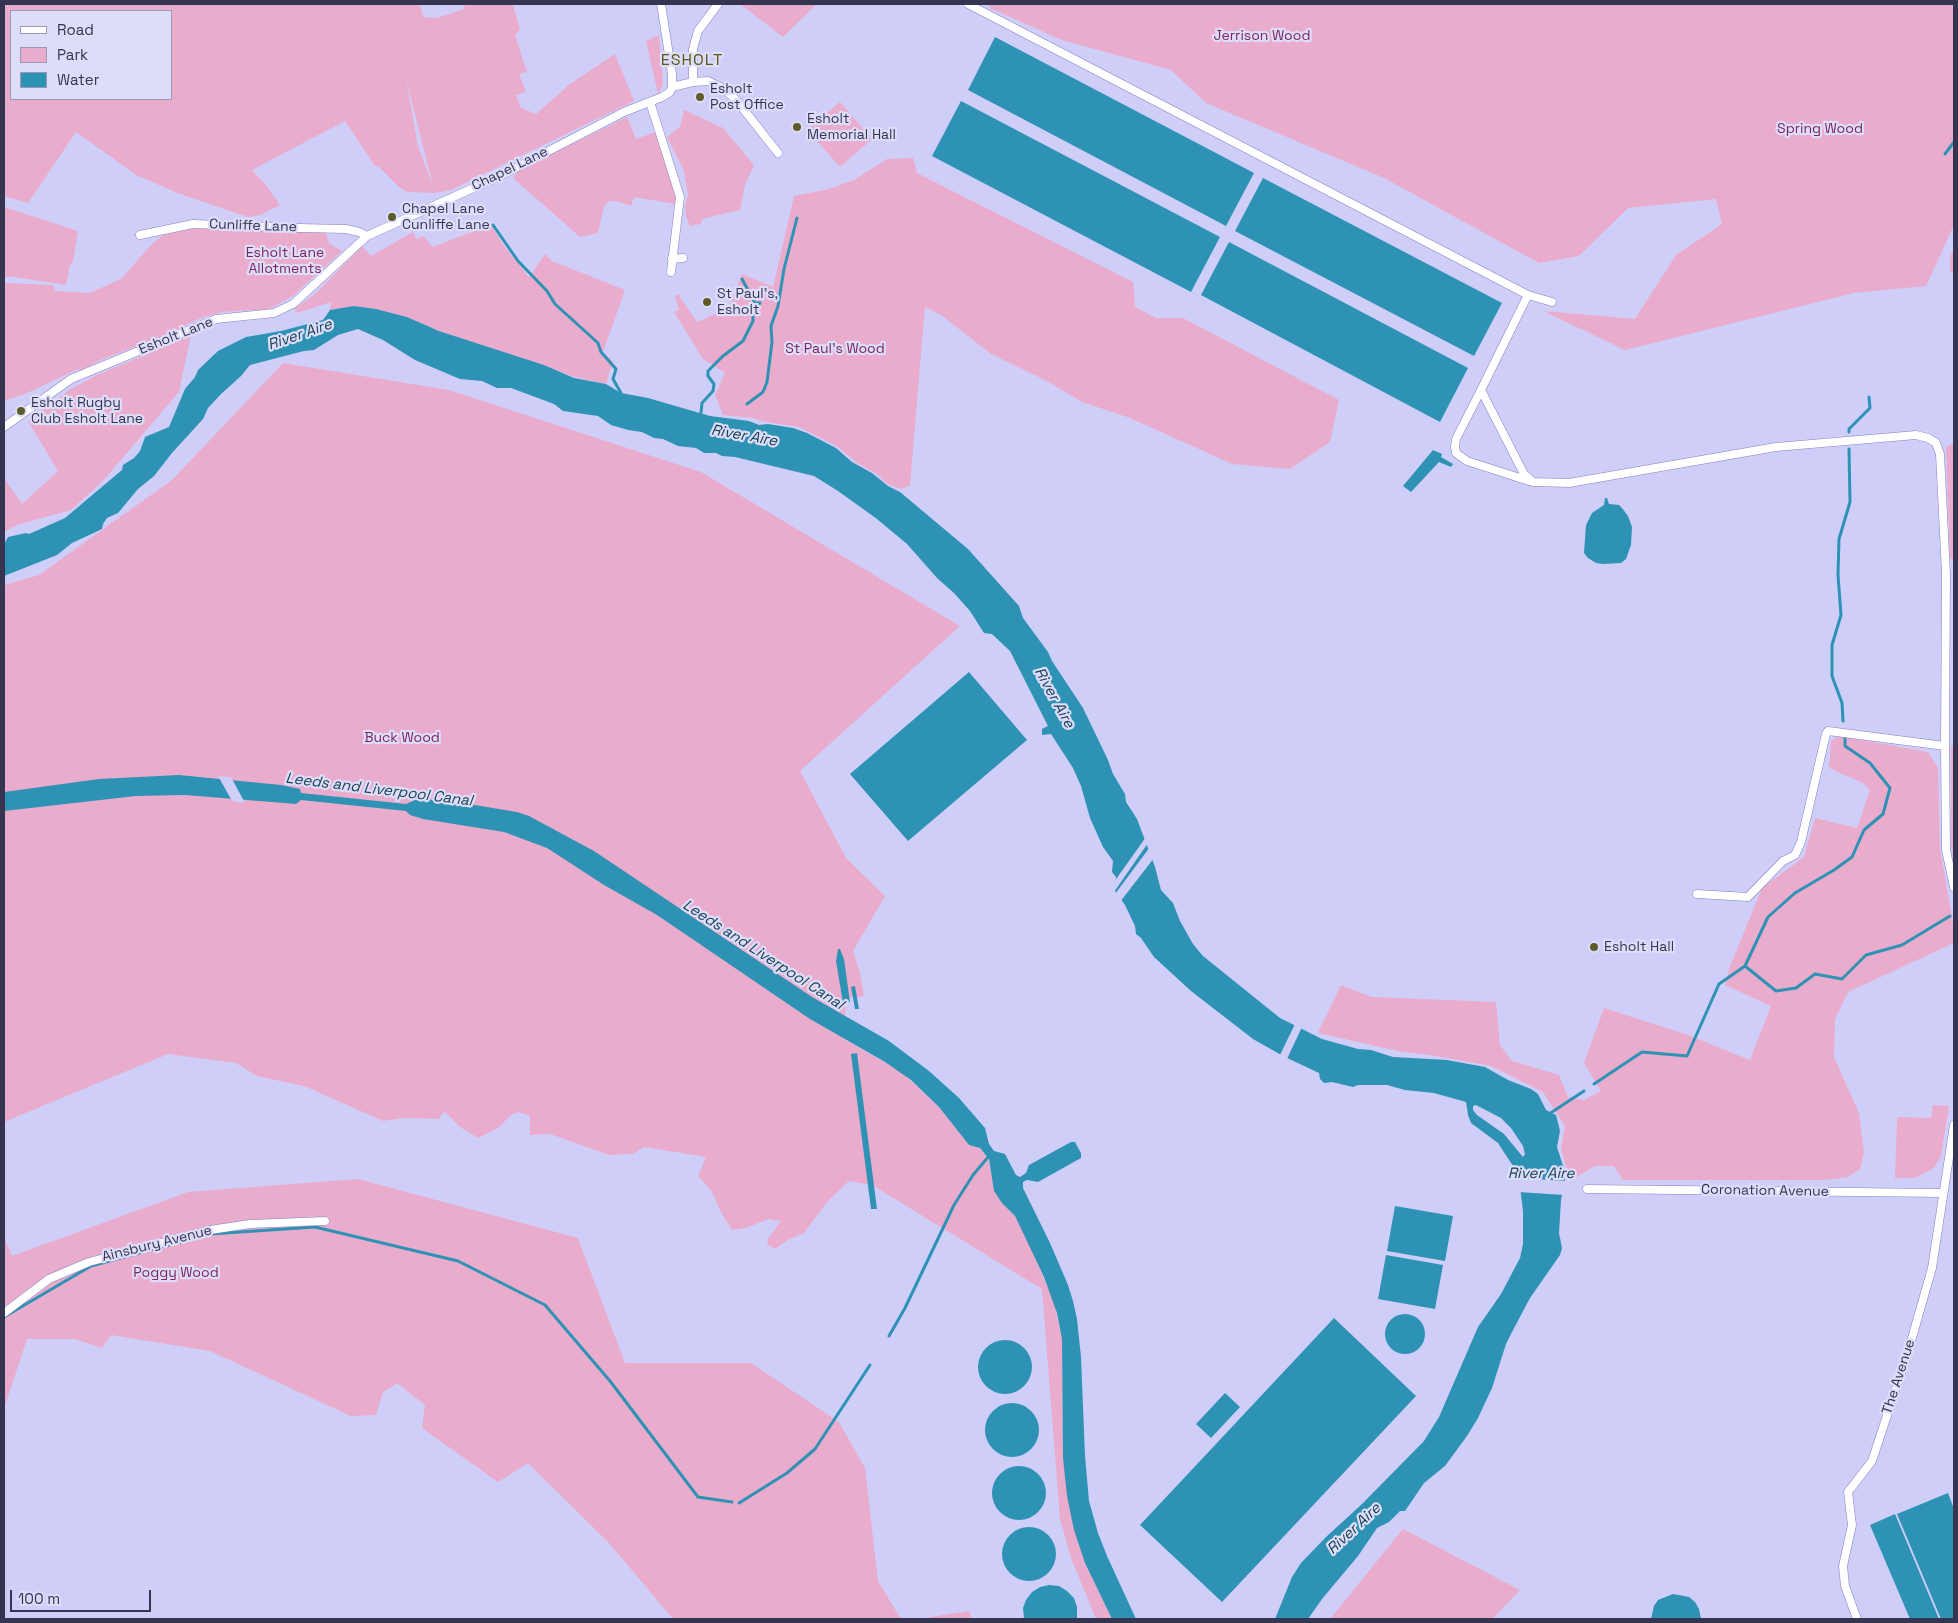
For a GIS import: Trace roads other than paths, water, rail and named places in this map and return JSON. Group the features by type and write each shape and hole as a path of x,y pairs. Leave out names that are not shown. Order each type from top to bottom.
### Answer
{"street":[{"path":"661,4 672,74 672,87 708,81 723,88 737,101 778,153"},
{"path":"693,82 693,49 698,31 718,4"},
{"path":"968,4 1528,295 1552,302"},
{"name":"Chapel Lane","path":"347,254 367,236 502,175 624,112 670,92 672,87"},
{"path":"650,102 680,196 671,272"},
{"name":"Cunliffe Lane","path":"140,235 193,224 346,229 367,236"},
{"name":"Esholt Lane","path":"4,426 71,379 216,319 274,313 293,304 347,254"},
{"path":"672,259 683,258"},
{"path":"1528,295 1456,439 1454,447 1456,453 1461,458 1490,470 1533,482 1569,484 1776,447 1916,435 1936,443 1940,454 1946,574 1946,850 1954,887"},
{"path":"1482,390 1524,474 1533,482"},
{"path":"1697,894 1748,897 1783,861 1795,855 1801,842 1828,731 1945,746"},
{"name":"The Avenue","path":"1858,1619 1845,1586 1843,1566 1852,1525 1848,1492 1872,1461 1908,1352 1932,1268 1954,1125"},
{"name":"Coronation Avenue","path":"1587,1189 1943,1193"},
{"name":"Ainsbury Avenue","path":"4,1313 49,1279 89,1262 210,1230 250,1224 325,1221"}],"water":[{"path":"995,37 1254,173 1226,226 968,90"},
{"path":"961,101 1220,237 1191,292 932,156"},
{"path":"1263,178 1502,303 1474,356 1235,231"},
{"path":"1229,242 1468,368 1440,422 1201,295"},
{"name":"River Aire","path":"354,306 376,309 407,317 439,331 544,365 574,378 606,384 621,393 648,398 710,416 749,421 759,425 768,424 793,428 836,448 852,462 900,492 968,549 1019,606 1023,618 1048,652 1083,708 1113,774 1125,794 1126,802 1137,819 1155,867 1161,890 1173,903 1180,921 1193,944 1203,956 1280,1018 1322,1039 1393,1057 1447,1060 1485,1067 1508,1080 1531,1089 1538,1094 1546,1110 1556,1115 1560,1131 1557,1147 1564,1169 1565,1180 1561,1200 1559,1233 1562,1248 1560,1255 1530,1298 1512,1332 1506,1344 1492,1388 1467,1436 1445,1466 1424,1483 1405,1511 1400,1511 1389,1522 1377,1528 1358,1556 1308,1619 1275,1619 1292,1577 1301,1563 1326,1537 1362,1504 1424,1441 1439,1417 1478,1327 1501,1294 1520,1258 1523,1244 1523,1211 1519,1179 1498,1143 1471,1123 1466,1102 1434,1093 1405,1090 1387,1085 1358,1085 1353,1087 1332,1082 1324,1083 1320,1079 1319,1073 1253,1039 1191,991 1154,957 1136,934 1135,926 1125,905 1115,891 1116,877 1112,872 1113,861 1103,847 1090,818 1081,786 1073,768 1051,734 1042,735 1042,729 1048,726 1010,651 992,634 984,633 970,611 907,544 877,519 814,476 735,457 722,456 716,453 704,453 696,448 678,446 642,432 611,425 598,416 563,411 554,404 511,388 497,388 482,381 460,379 415,360 383,340 358,329 338,335 314,350 250,365 208,408 203,419 154,476 138,489 118,513 107,518 102,529 72,543 57,555 4,576 4,544 8,537 29,534 65,518 122,470 123,465 134,458 140,451 145,437 169,427 185,389 198,370 218,351 246,337 281,331 323,320 330,310","holes":["1476,1105 1501,1118 1511,1128 1523,1146 1525,1154 1523,1157 1504,1134 1477,1115 1473,1110 1473,1106"]},
{"path":"1433,450 1442,454 1441,457 1453,464 1451,467 1439,462 1411,492 1403,486"},
{"path":"1605,498 1607,498 1609,504 1619,505 1622,508 1628,516 1632,527 1631,545 1626,559 1621,563 1596,563 1584,553 1586,525 1592,513 1604,505"},
{"path":"969,672 1027,740 908,841 850,774"},
{"path":"179,775 281,785 300,789 301,793 406,804 424,799 463,803 517,812 529,816 594,851 812,997 889,1041 929,1071 959,1098 985,1128 989,1144 994,1151 1005,1154 1016,1175 1020,1177 1026,1173 1029,1165 1071,1142 1075,1142 1081,1153 1081,1158 1038,1182 1027,1180 1023,1182 1023,1188 1050,1243 1073,1301 1081,1357 1089,1501 1107,1556 1136,1619 1112,1619 1085,1563 1074,1530 1067,1496 1063,1458 1062,1339 1057,1313 1044,1277 1015,1216 1002,1203 994,1191 989,1159 980,1148 969,1145 939,1107 911,1080 885,1062 810,1019 657,915 604,885 547,848 504,832 423,819 410,815 406,811 301,800 296,804 185,795 136,796 4,811 4,792 99,779"},
{"path":"838,949 840,949 844,959 850,1002 843,1003 836,961"},
{"path":"855,986 859,1009 855,1009 851,987"},
{"path":"857,1053 877,1209 871,1209 851,1054"},
{"path":"1395,1206 1453,1216 1445,1261 1387,1251"},
{"path":"1386,1255 1443,1265 1435,1309 1378,1299"},
{"path":"1409,1314 1416,1317 1422,1323 1425,1334 1424,1342 1416,1351 1409,1354 1401,1354 1394,1351 1386,1342 1385,1330 1388,1323 1397,1315"},
{"path":"1334,1318 1416,1396 1222,1602 1140,1525"},
{"path":"1000,1340 1010,1340 1020,1344 1028,1352 1032,1367 1028,1382 1020,1390 1010,1394 1000,1394 990,1390 982,1382 978,1372 978,1362 982,1352 990,1344"},
{"path":"1225,1393 1240,1407 1211,1438 1196,1424"},
{"path":"1007,1403 1017,1403 1027,1407 1035,1415 1039,1430 1035,1445 1027,1453 1017,1457 1007,1457 997,1453 989,1445 985,1435 985,1425 989,1415 997,1407"},
{"path":"1014,1466 1024,1466 1034,1470 1042,1478 1046,1493 1042,1508 1034,1516 1024,1520 1014,1520 1004,1516 996,1508 992,1498 992,1488 996,1478 1004,1470"},
{"path":"1948,1493 1954,1509 1954,1619 1941,1619 1897,1514"},
{"path":"1895,1514 1939,1619 1910,1619 1870,1525"},
{"path":"1024,1527 1034,1527 1044,1531 1052,1539 1056,1554 1052,1569 1044,1577 1034,1581 1024,1581 1014,1577 1006,1569 1002,1559 1002,1549 1006,1539 1014,1531"},
{"path":"1049,1585 1059,1586 1074,1598 1077,1607 1077,1619 1024,1619 1023,1608 1026,1600 1032,1592 1040,1587"},
{"path":"1673,1594 1689,1597 1695,1602 1701,1619 1651,1619 1654,1606 1658,1600"}],"waterway":[{"path":"1945,154 1954,142"},
{"path":"747,404 763,392 767,382 772,342 771,326 778,306 784,269 797,218"},
{"path":"493,225 518,261 547,291 555,304 598,343 601,352 616,369 613,379 621,393"},
{"path":"701,413 702,403 713,391 714,384 708,376 708,371 723,356 743,341 753,321 753,312 760,303 755,303 742,279"},
{"path":"1849,432 1849,429 1870,408 1869,397"},
{"path":"1843,721 1842,703 1832,676 1832,645 1841,615 1838,575 1839,539 1850,502 1849,449"},
{"path":"1594,1084 1642,1052 1687,1056 1719,984 1745,966 1768,917 1795,893 1852,857 1864,830 1883,814 1890,788 1870,763 1845,746 1845,738"},
{"path":"1745,966 1776,991 1796,988 1815,974 1842,979 1866,955 1902,945 1950,916"},
{"path":"1549,1114 1584,1091"},
{"path":"889,1336 905,1308 954,1205 973,1175 989,1156"},
{"path":"4,1317 91,1266 210,1234 315,1227 458,1261 545,1305 610,1381 698,1497 732,1502"},
{"path":"739,1503 787,1473 815,1449 870,1365"}],"place":[{"name":"Esholt Post Office","path":"700,97"},
{"name":"Esholt Memorial Hall","path":"797,127"},
{"name":"Chapel Lane Cunliffe Lane","path":"392,217"},
{"name":"St Paul's, Esholt","path":"707,302"},
{"name":"Esholt Rugby Club Esholt Lane","path":"21,411"},
{"name":"Esholt Hall","path":"1594,947"}],"district":[{"name":"ESHOLT","path":"692,61"}],"park label":[{"name":"Jerrison Wood","path":"1262,36"},
{"name":"Spring Wood","path":"1820,129"},
{"name":"Esholt Lane Allotments","path":"285,262"},
{"name":"St Paul's Wood","path":"835,349"},
{"name":"Buck Wood","path":"402,738"},
{"name":"Poggy Wood","path":"176,1273"}],"water label":[{"name":"Leeds and Liverpool Canal","path":"379,790"},
{"name":"Leeds and Liverpool Canal","path":"763,955"}]}
